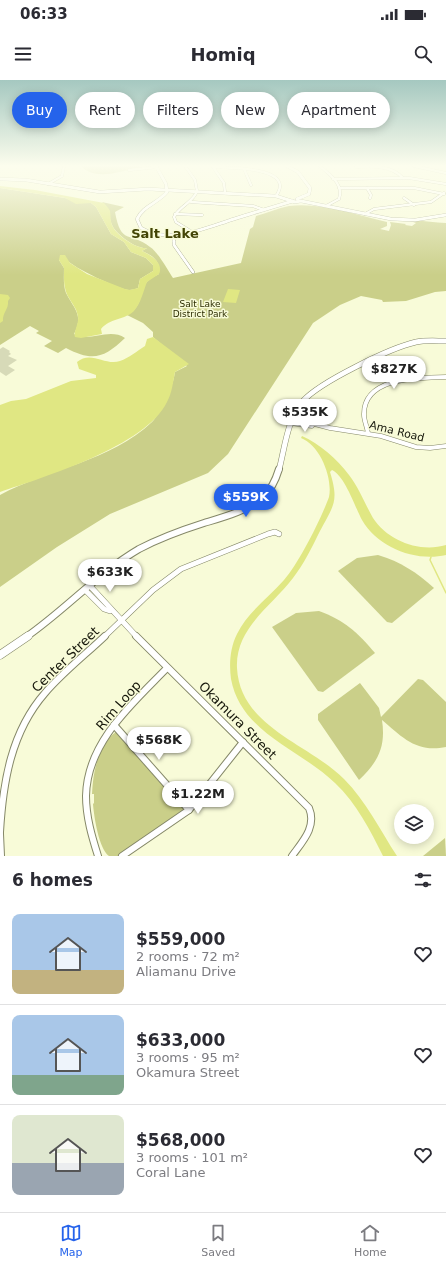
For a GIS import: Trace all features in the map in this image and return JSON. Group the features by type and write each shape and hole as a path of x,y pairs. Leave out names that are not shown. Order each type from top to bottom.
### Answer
{"street":[{"path":"155,202 140,212 137,221 141,228 148,232 173,235 192,232 287,202"},
{"path":"175,214 191,202"},
{"path":"194,202 253,206 264,210"},
{"path":"310,202 402,220 446,215"},
{"path":"326,206 333,202"},
{"path":"410,202 414,205"},
{"path":"365,214 374,209 430,202"},
{"path":"175,214 174,217 176,222 192,232"},
{"path":"175,214 202,215"},
{"path":"173,235 174,245 193,272"},
{"path":"0,655 44,625 116,565 147,545 179,532 232,514 253,505 263,497 268,492 276,476 292,420 302,401 315,390 385,351 417,342 446,341"},
{"path":"368,433 364,408 369,396 376,389 397,381 446,377"},
{"name":"Ama Road","path":"292,420 319,426 368,433 416,447 430,448 446,446"},
{"name":"Center Street","path":"1,856 0,833 3,797 10,759 27,718 52,686 158,587 182,569 268,534 275,532 279,534"},
{"name":"Okamura Street","path":"88,589 104,609 110,611 311,811 313,818 312,825 292,856"},
{"name":"Rim Loop","path":"98,856 87,818 86,783 90,765 97,749 114,725 167,668"},
{"path":"114,725 189,810"},
{"path":"122,856 189,810 243,742"}],"green space":[{"path":"0,202 91,203 96,207 111,234 124,242 131,252 146,258 153,265 153,271 140,279 138,288 129,290 96,278 67,260 59,260 64,268 64,284 66,293 77,312 78,322 74,334 86,337 112,334 125,338 118,345 104,354 98,356 84,355 66,348 58,353 44,346 52,341 36,333 39,331 30,326 0,345"},
{"name":"Salt Lake District Park","path":"102,202 124,207 115,212 120,230 123,234 143,242 153,249 173,278 241,263 250,229 253,227 256,216 289,206 301,205 326,207 387,222 387,226 380,229 389,231 391,225 390,222 412,226 416,223 410,221 446,223 446,291 435,292 406,301 383,302 382,300 361,296 340,305 313,323 228,454 208,473 110,514 57,547 0,587 0,495 38,478 99,455 136,435 156,417 170,391 175,372 187,366 153,337 153,332 143,323 127,315 138,305 146,283 159,274 159,269 157,262 153,257 142,251 147,248 133,244 123,238 116,231 111,224 105,204"},
{"path":"378,555 408,568 434,588 392,623 387,622 338,571 357,558"},
{"path":"319,611 336,618 350,628 375,653 323,692 318,691 272,627 296,613"},
{"path":"418,679 423,680 446,702 446,747 427,748 419,746 404,738 382,720 383,738 379,753 371,767 359,780 318,720 318,714 360,683 379,708 381,717"},
{"path":"119,729 189,810 122,856 109,856 102,847 96,824 93,804 94,794 92,794 92,787 94,772 101,752 111,736"},
{"path":"445,838 446,856 423,856"}],"shaded area":[{"path":"73,202 104,203 110,211 111,223 115,231 133,244 147,248 142,251 153,257 160,266 159,274 147,282 140,301 134,311 105,325 101,329 102,334 81,338 75,337 78,320 77,314 66,290 64,283 64,268 59,260 60,255 65,255 70,263 87,274 130,290 138,288 140,279 153,271 153,265 146,258 131,252 124,242 111,234 96,207 91,203 76,204"},
{"path":"228,289 240,290 236,303 223,302"},
{"path":"0,294 8,295 10,298 3,321 0,323"},
{"path":"153,337 189,364 175,372 169,399 156,418 138,433 117,446 92,458 67,469 0,492 0,405 11,401 26,399 71,381 96,378 96,375 79,369 77,362 88,357 109,362 120,361 145,346 147,339"},
{"path":"302,436 322,448 344,469 356,485 373,518 387,533 396,539 415,546 436,547 446,545 446,555 434,557 410,554 399,551 388,545 369,530 362,520 345,485 337,473 332,470 330,472 333,482 334,503 329,515 301,567 248,629 238,654 237,668 241,688 250,705 263,720 278,732 329,766 344,779 366,806 397,856 383,856 356,808 335,783 321,771 259,727 237,698 231,679 230,668 233,645 241,626 252,612 290,572 321,517 329,497 329,481 324,463 314,448 301,438"}],"building":[{"path":"3,347 10,351 9,352 11,354 8,356 17,360 8,366 15,370 6,376 0,372 0,349"}],"waterway":[{"path":"431,557 430,560 446,593"}],"district":[{"name":"Salt Lake","path":"165,233"}]}
